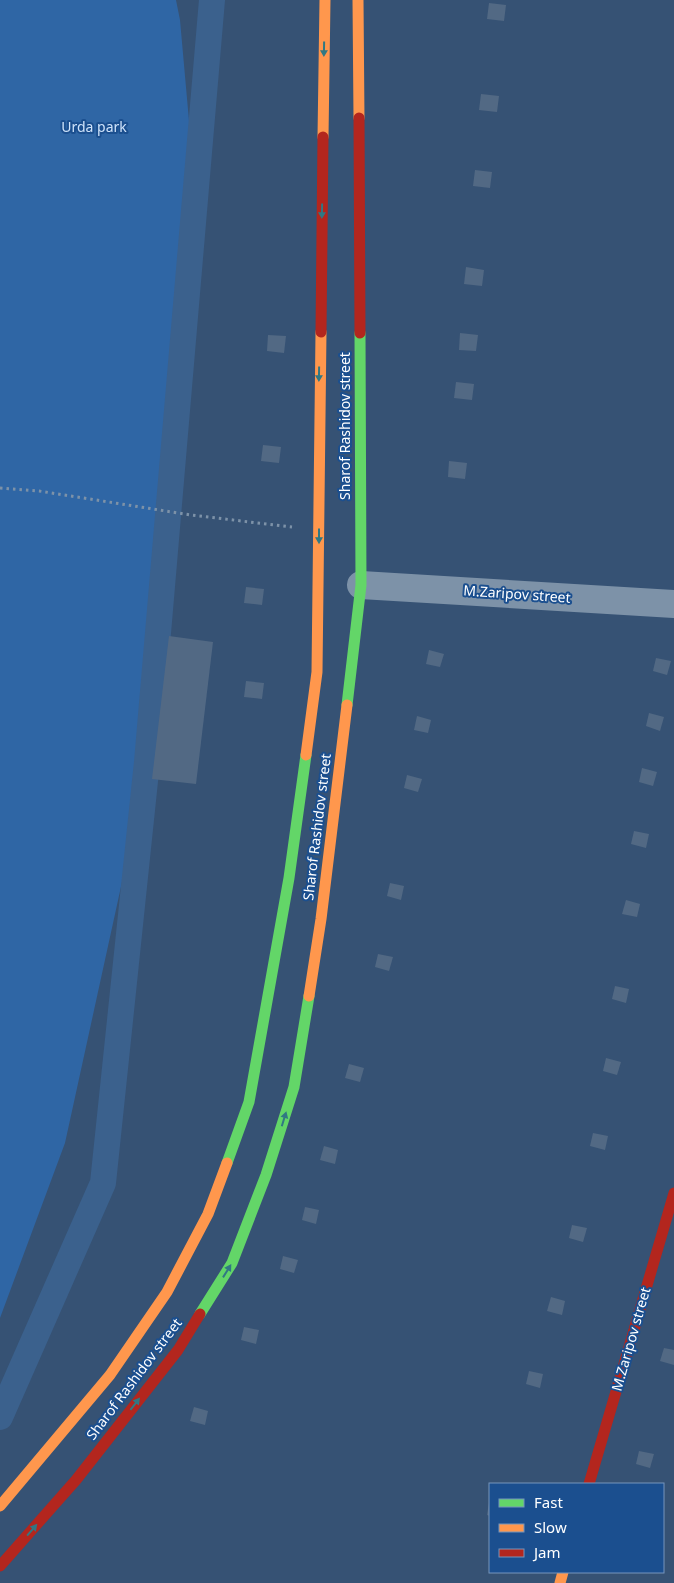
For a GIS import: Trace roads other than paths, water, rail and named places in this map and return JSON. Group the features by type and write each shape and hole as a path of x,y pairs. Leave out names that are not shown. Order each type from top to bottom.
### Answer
{"street":[{"path":"0,1506 110,1375 167,1292 208,1214 249,1102 291,868 317,672 323,582 319,530 319,427 325,0"},
{"name":"Sharof Rashidov street","path":"0,1566 76,1480 178,1350 232,1263 266,1175 294,1087 321,920 357,584 358,0"},
{"name":"M.Zaripov street","path":"357,584 674,604"},
{"name":"M.Zaripov street","path":"589,1483 674,1193"}],"waterway":[{"path":"0,1417 103,1183 147,762 212,0"}],"park label":[{"name":"Urda park","path":"94,127"}]}
